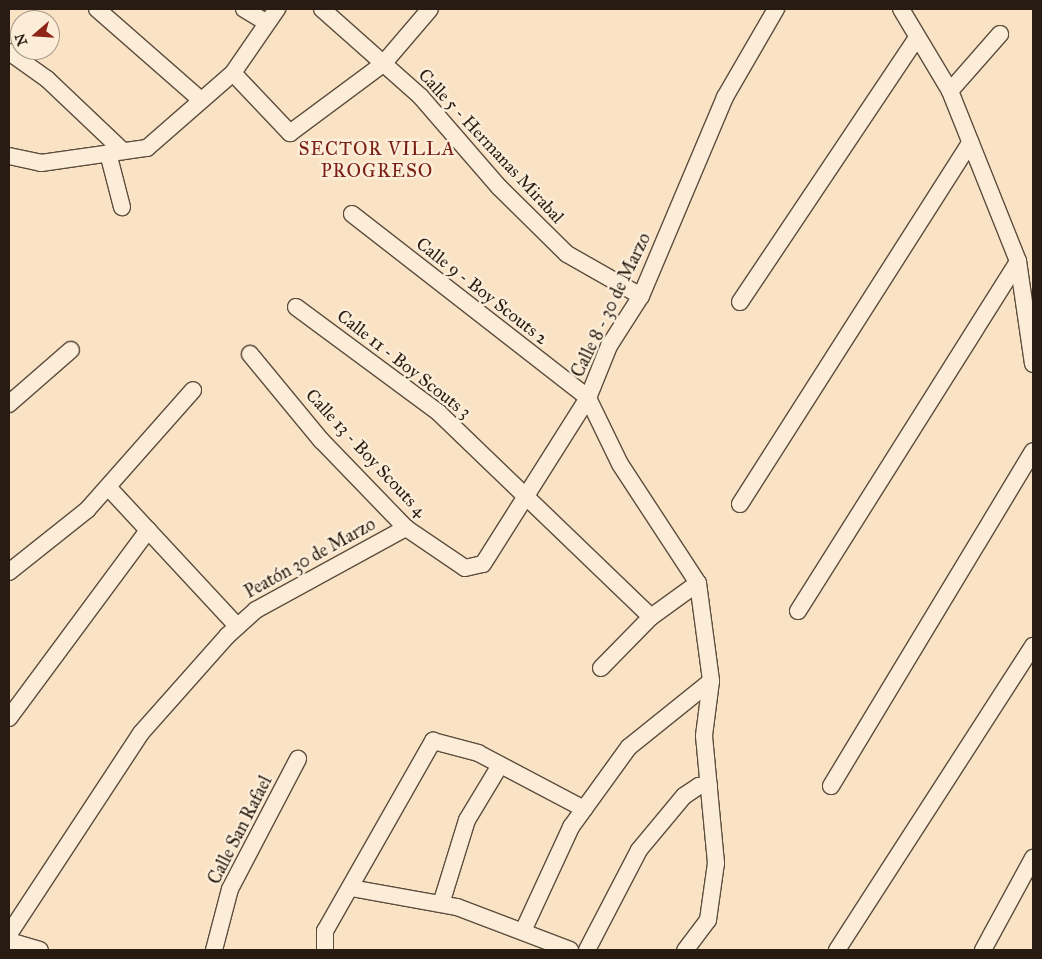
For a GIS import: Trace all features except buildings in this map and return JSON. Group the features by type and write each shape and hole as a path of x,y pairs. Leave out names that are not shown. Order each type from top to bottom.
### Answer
{"street":[{"path":"97,9 201,100"},
{"path":"244,9 266,22"},
{"path":"9,156 41,163 147,148 233,73 266,22 277,9"},
{"name":"Calle 5 - Hermanas Mirabal","path":"322,9 421,97 498,187 567,254 641,296"},
{"path":"233,73 290,133 383,64 430,9"},
{"name":"Calle 8 - 30 de Marzo","path":"465,568 483,564 529,497 588,398 609,346 641,296 725,97 776,9"},
{"path":"901,9 916,39 950,91 1018,261 1033,364"},
{"path":"950,91 1000,34"},
{"path":"740,302 916,39"},
{"path":"9,52 47,79 116,152 122,207"},
{"path":"740,504 971,142"},
{"name":"Calle 9 - Boy Scouts 2","path":"352,214 588,398"},
{"path":"798,611 1018,261"},
{"name":"Calle 11 - Boy Scouts 3","path":"296,307 440,413 529,497 650,617"},
{"path":"9,404 71,350"},
{"name":"Calle 13 - Boy Scouts 4","path":"250,354 321,440 406,528 465,568"},
{"path":"9,572 87,510 193,390"},
{"path":"588,398 620,464 698,584 711,681 704,736 716,863 708,920 685,950"},
{"path":"831,786 1033,452"},
{"path":"108,487 237,626"},
{"name":"Peatón 30 de Marzo","path":"9,934 141,733 237,626 256,610 406,528"},
{"path":"9,718 148,530"},
{"path":"600,668 650,617 698,584"},
{"path":"837,950 1033,646"},
{"path":"523,931 571,827 629,747 711,681"},
{"path":"325,950 325,931 352,888 434,741 478,753 499,766 584,809"},
{"name":"Calle San Rafael","path":"214,950 230,889 298,759"},
{"path":"440,904 467,820 499,766"},
{"path":"587,950 638,850 684,796 699,786 710,785"},
{"path":"983,950 1033,858"},
{"path":"352,888 440,904 523,931 570,950"},
{"path":"9,941 40,950"}],"district":[{"name":"SECTOR VILLA PROGRESO","path":"377,160"}]}
